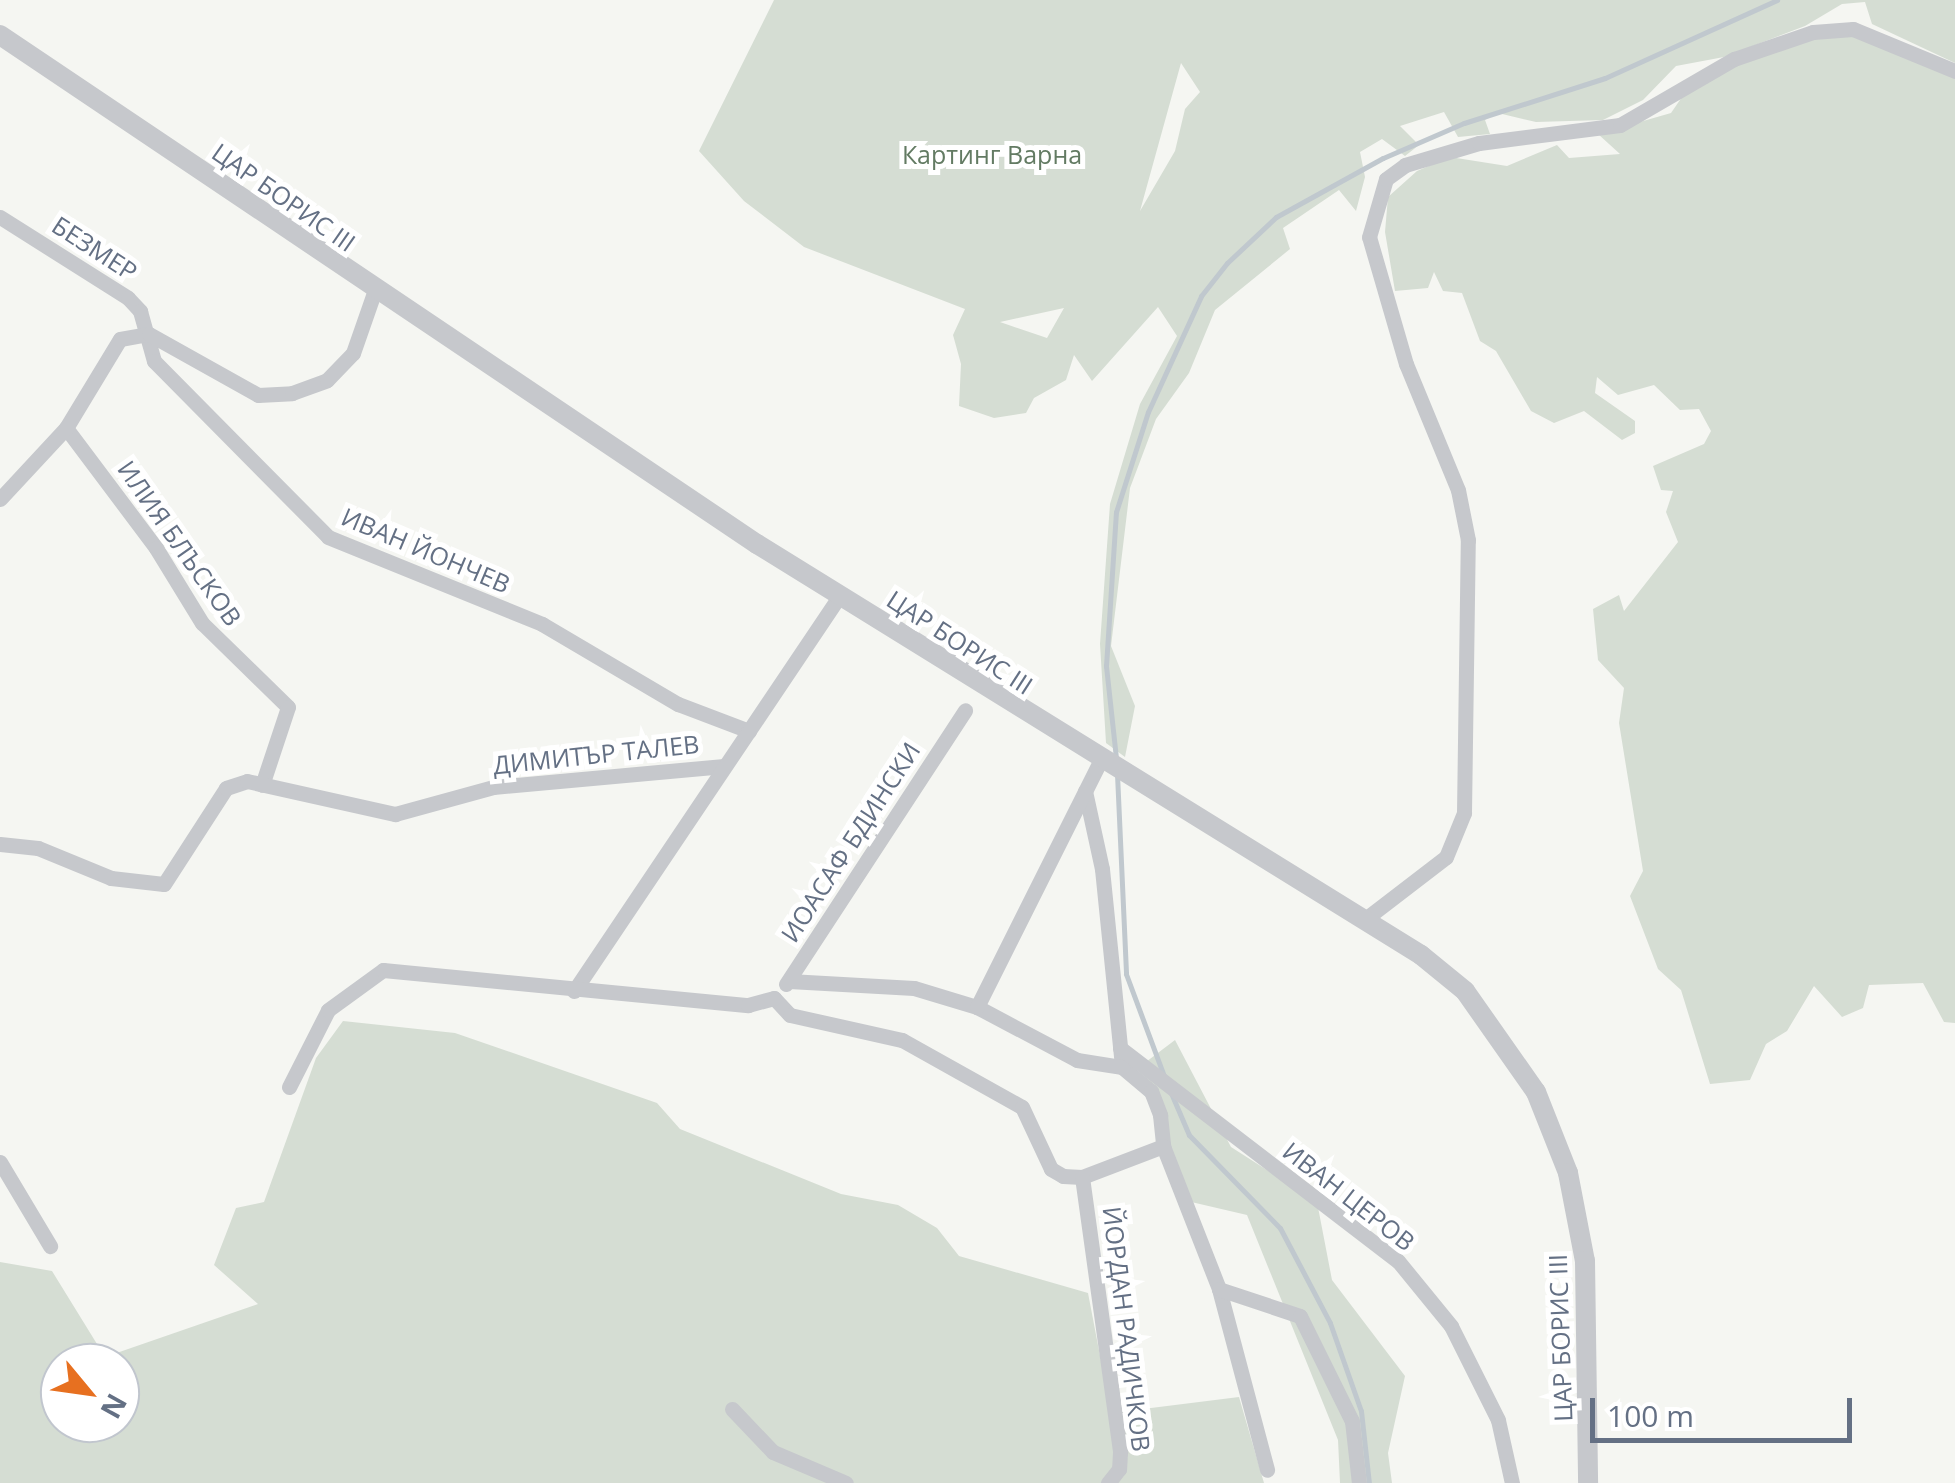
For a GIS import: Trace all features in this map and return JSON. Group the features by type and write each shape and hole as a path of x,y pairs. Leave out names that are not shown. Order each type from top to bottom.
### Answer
{"street":[{"path":"1364,920 1446,857 1464,813 1466,526 1458,490 1406,364 1369,237 1386,179 1404,165 1479,144 1620,125 1734,59 1813,32 1853,29 1955,71"},
{"name":"ЦАР БОРИС III","path":"0,35 374,290 840,594 1138,783 1364,920 1465,991 1536,1092 1568,1173 1585,1261 1588,1483"},
{"name":"БЕЗМЕР","path":"0,217 128,298 149,334"},
{"path":"0,499 66,428 120,339 149,334 258,396 292,393 328,380 353,353 374,290"},
{"name":"ИВАН ЙОНЧЕВ","path":"149,334 154,361 328,537 542,624 678,704 749,731"},
{"name":"ИЛИЯ БЛЪСКОВ","path":"66,428 156,548 202,624 288,707 262,785"},
{"path":"574,991 840,594"},
{"name":"ИОАСАФ БДИНСКИ","path":"774,998 789,981 965,710"},
{"path":"976,1007 1101,759"},
{"name":"ДИМИТЪР ТАЛЕВ","path":"262,785 395,814 493,787 724,766"},
{"path":"0,844 38,848 112,878 164,884 226,788 262,785"},
{"path":"1085,790 1102,869 1122,1067"},
{"path":"289,1088 328,1010 383,970 748,1005 774,998 790,1016 902,1040 942,1059 1022,1108 1051,1169 1082,1176 1163,1146"},
{"path":"789,981 914,988 976,1007 1077,1060 1122,1067 1150,1090 1163,1146 1219,1288 1267,1470"},
{"name":"ИВАН ЦЕРОВ","path":"1120,1048 1398,1262 1459,1341 1498,1420 1512,1483"},
{"path":"0,1162 50,1246"},
{"name":"ЙОРДАН РАДИЧКОВ","path":"1082,1176 1120,1452 1119,1469 1108,1483"},
{"path":"1219,1288 1300,1316 1352,1421 1358,1483"},
{"path":"732,1409 773,1452 846,1483"}],"green space":[{"name":"Картинг Варна","path":"774,0 1955,0 1955,63 1872,24 1865,2 1842,4 1805,26 1724,57 1676,66 1643,100 1603,120 1536,122 1498,113 1485,120 1490,134 1458,137 1444,112 1400,126 1419,145 1405,156 1382,139 1360,152 1365,177 1356,211 1339,190 1283,228 1290,249 1215,310 1189,373 1156,419 1130,488 1111,646 1135,706 1125,757 1106,743 1100,644 1110,504 1140,404 1177,336 1158,307 1092,381 1074,355 1066,380 1034,398 1026,413 994,418 959,406 961,364 953,335 965,309 804,247 744,201 699,151","holes":["1181,63 1200,92 1185,109 1175,151 1140,211","1064,308 1047,338 1000,322"]},
{"path":"1856,35 1955,74 1955,1023 1944,1022 1923,983 1869,985 1863,1008 1842,1017 1814,986 1787,1031 1766,1044 1750,1080 1710,1084 1681,990 1658,969 1630,896 1643,871 1619,723 1624,688 1598,660 1593,609 1619,595 1624,611 1678,542 1666,512 1673,491 1661,490 1653,466 1704,444 1711,431 1699,409 1680,410 1654,385 1618,395 1597,377 1595,393 1635,421 1635,433 1622,440 1584,411 1554,423 1531,411 1496,351 1480,341 1462,293 1443,291 1434,272 1428,288 1395,291 1385,232 1388,197 1417,171 1450,157 1507,166 1557,145 1569,158 1620,154 1598,134 1671,113 1682,97 1737,63 1816,36"},
{"path":"343,1021 455,1033 657,1103 680,1129 841,1194 898,1205 937,1228 959,1256 1088,1293 1111,1413 1239,1397 1264,1483 0,1483 0,1262 52,1271 96,1343 40,1343 40,1443 140,1443 140,1345 258,1304 214,1265 236,1208 264,1202 316,1058"},
{"path":"1175,1040 1231,1147 1317,1202 1332,1280 1405,1376 1388,1453 1392,1483 1340,1483 1338,1440 1247,1215 1187,1201 1138,1068"}],"waterway":[{"path":"1116,758 1106,666 1116,512 1148,412 1201,296 1227,263 1276,217 1383,158 1464,123 1605,78 1777,0"},
{"path":"1117,774 1126,974 1164,1076"},
{"path":"1171,1093 1189,1135 1280,1228 1330,1323 1361,1411 1369,1483"}]}
